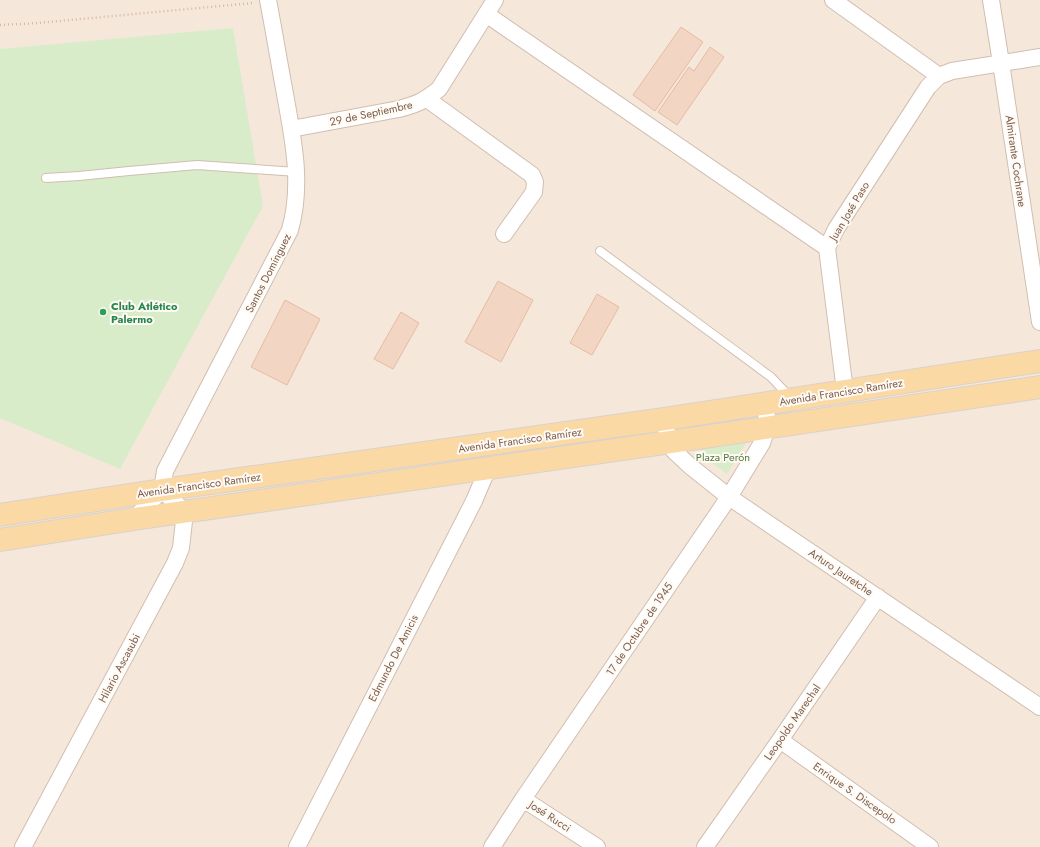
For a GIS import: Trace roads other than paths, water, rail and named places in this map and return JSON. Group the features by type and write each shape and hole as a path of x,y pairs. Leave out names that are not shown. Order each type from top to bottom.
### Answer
{"main road":[{"name":"Avenida Francisco Ramírez","path":"0,515 162,490 664,419 1040,361"},
{"path":"0,540 134,519 767,428 1040,387"}],"street":[{"name":"29 de Septiembre","path":"291,129 399,109 415,105 427,99 439,89 495,0"},
{"path":"833,0 939,76 952,71 1040,57"},
{"name":"Almirante Cochrane","path":"991,0 1040,322"},
{"name":"Santos Domínguez","path":"162,490 165,471 290,230 294,217 297,199 297,172 291,129 268,1"},
{"path":"486,14 827,248"},
{"name":"Juan José Paso","path":"845,391 827,248 836,229 928,87 939,76"},
{"path":"427,99 532,175 535,182 534,192 504,234"},
{"name":"17 de Octubre de 1945","path":"492,847 729,496 762,443 767,428 766,403"},
{"name":"Arturo Jauretche","path":"664,419 668,442 674,451 690,466 729,496 1040,707"},
{"name":"Edmundo De Amicis","path":"297,847 474,500 488,468"},
{"path":"134,519 162,490 185,512"},
{"name":"Hilario Ascasubi","path":"23,847 175,563 181,548 185,512"},
{"name":"Leopoldo Marechal","path":"705,847 878,597"},
{"name":"Enrique S. Discepolo","path":"780,740 930,847"},
{"name":"José Rucci","path":"523,799 596,847"}],"lane":[{"path":"46,178 197,165 297,172"},
{"path":"600,251 771,377 792,399"}],"place":[{"name":"Club Atlético Palermo","path":"103,312"}],"park label":[{"name":"Plaza Perón","path":"723,457"}]}
